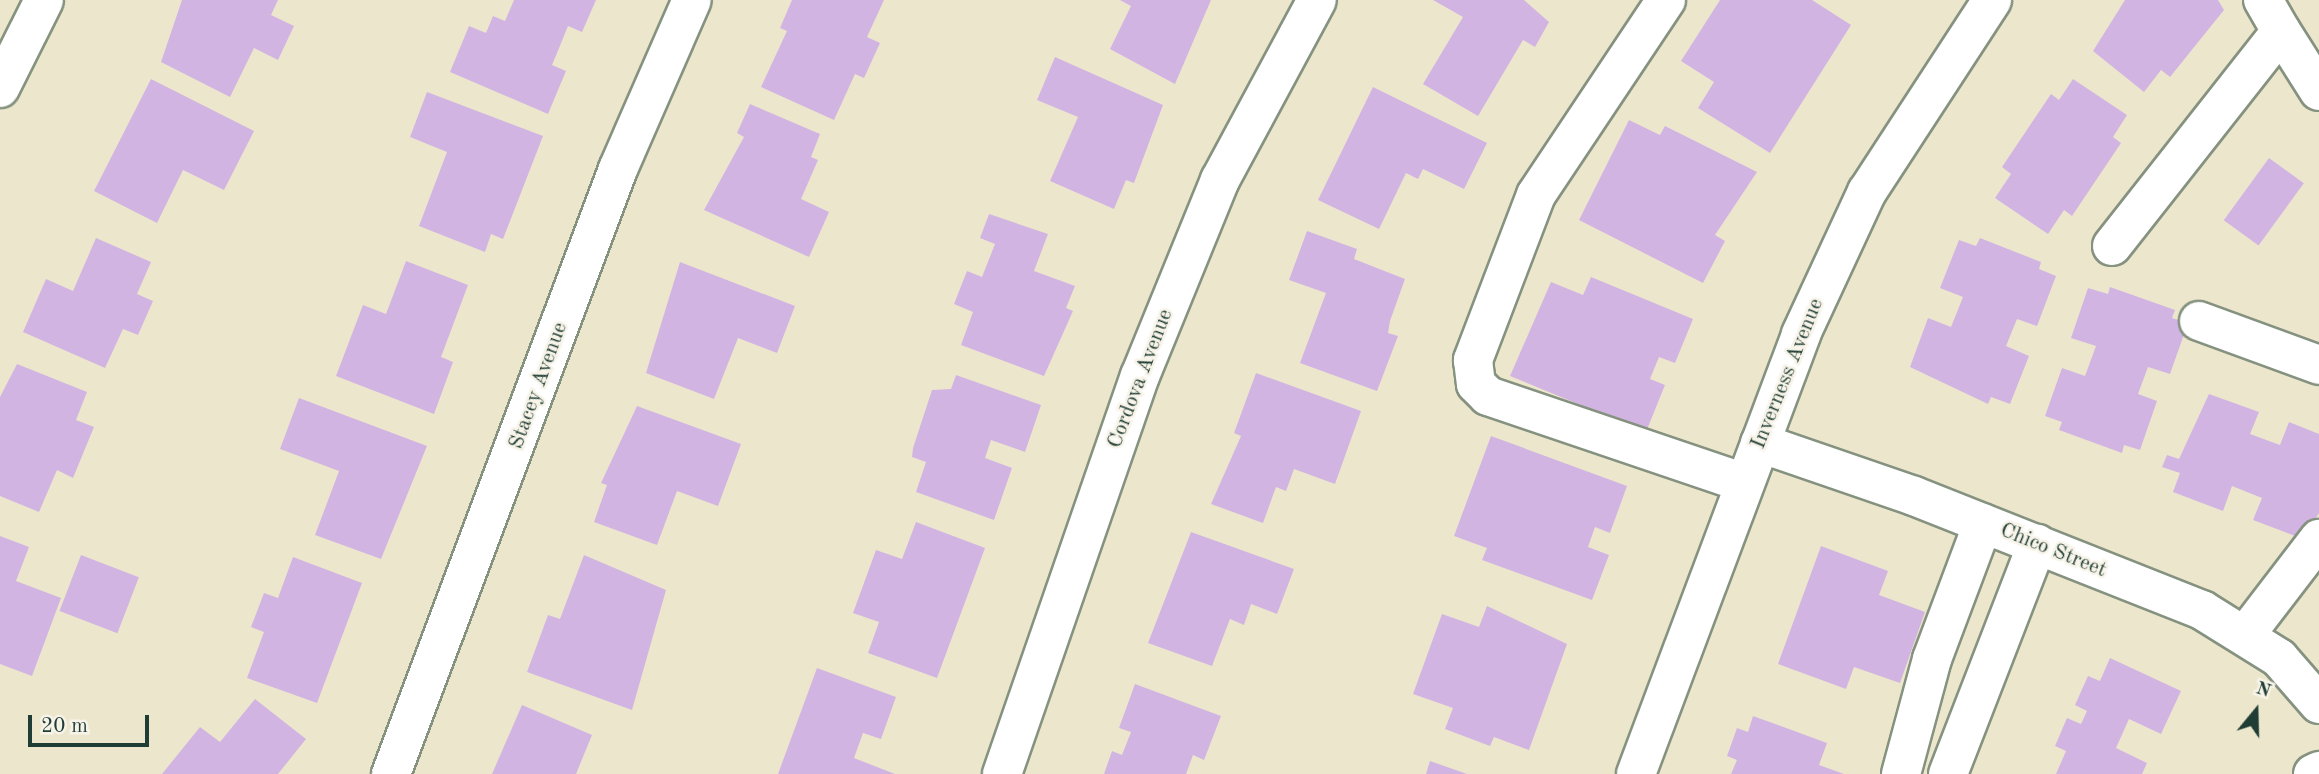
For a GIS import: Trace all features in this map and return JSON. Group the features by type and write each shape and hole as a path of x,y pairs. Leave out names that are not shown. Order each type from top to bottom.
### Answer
{"street":[{"path":"0,88 44,0"},
{"name":"Stacey Avenue","path":"391,774 618,169 692,0"},
{"name":"Cordova Avenue","path":"1002,774 1140,376 1220,180 1317,0"},
{"path":"1666,0 1536,195 1473,360 1476,384 1488,396 1745,483"},
{"name":"Inverness Avenue","path":"1636,774 1760,443 1867,192 1992,0"},
{"path":"2112,246 2272,15 2319,91"},
{"path":"2199,321 2319,365"},
{"name":"Chico Street","path":"1760,443 2037,544 2246,634 2279,658 2319,704"},
{"path":"1901,774 1932,659 1983,523"},
{"path":"2246,634 2319,539"},
{"path":"1948,774 2037,544"},
{"path":"2313,774 2319,771"}],"building":[{"path":"182,0 278,0 271,15 294,26 278,60 254,48 230,97 161,62"},
{"path":"514,0 596,0 582,32 568,26 552,65 566,71 548,114 450,72 469,26 486,33 493,16 505,21"},
{"path":"792,0 884,0 867,37 880,43 864,78 855,74 834,120 761,87 787,31 780,28"},
{"path":"1120,0 1211,0 1175,84 1110,49 1131,6"},
{"path":"1433,0 1524,0 1549,22 1535,47 1523,40 1478,116 1423,84 1463,17"},
{"path":"1720,0 1812,0 1851,25 1770,153 1698,108 1714,82 1681,61"},
{"path":"2125,0 2218,0 2224,10 2170,77 2161,70 2144,92 2093,51"},
{"path":"1055,57 1163,105 1134,183 1126,180 1114,209 1050,181 1078,117 1037,100"},
{"path":"151,79 254,131 224,190 183,170 157,223 94,191"},
{"path":"2073,79 2127,115 2113,137 2121,143 2072,216 2064,210 2048,234 1995,198 2011,174 2002,167 2051,94 2059,100"},
{"path":"1373,87 1487,143 1464,189 1423,169 1418,179 1406,173 1379,229 1318,200"},
{"path":"427,92 543,136 503,239 491,234 485,252 419,226 447,152 410,137"},
{"path":"750,104 820,134 811,157 818,160 801,199 829,212 809,257 704,210 744,137 737,133"},
{"path":"1629,120 1660,135 1665,126 1757,172 1715,235 1725,241 1703,283 1579,220"},
{"path":"2269,158 2304,183 2259,246 2224,220"},
{"path":"989,214 1048,234 1034,271 1075,286 1066,308 1073,311 1044,376 961,345 973,312 954,304 967,271 982,277 995,244 980,238"},
{"path":"1307,231 1357,249 1354,259 1405,279 1388,333 1398,336 1377,391 1300,363 1326,293 1289,280"},
{"path":"96,238 151,262 137,294 153,301 138,335 123,329 105,368 23,332 46,279 73,291"},
{"path":"1980,238 2041,262 2039,269 2056,276 2037,326 2017,319 2006,346 2029,356 2010,404 1991,397 1988,404 1910,367 1928,318 1951,327 1963,297 1940,288 1959,240 1976,246"},
{"path":"406,261 468,285 441,357 453,362 434,414 336,376 363,305 386,314"},
{"path":"680,262 795,306 777,353 738,338 714,399 646,373"},
{"path":"1591,277 1693,319 1675,363 1659,357 1650,379 1665,385 1646,432 1510,376 1551,282 1583,295"},
{"path":"2110,287 2175,310 2172,318 2188,323 2170,374 2148,367 2138,394 2157,401 2140,450 2124,445 2122,453 2059,430 2062,422 2045,416 2062,368 2085,376 2096,346 2071,338 2088,288 2108,294"},
{"path":"17,364 87,392 76,420 94,427 73,478 57,470 39,512 0,496 0,397"},
{"path":"1256,373 1361,411 1335,484 1294,469 1286,491 1276,487 1263,523 1211,504 1241,436 1234,433"},
{"path":"956,375 1041,405 1025,452 991,440 985,458 1012,468 994,520 916,492 926,462 912,457 913,448 932,390 951,389"},
{"path":"2209,394 2259,412 2250,434 2280,445 2289,422 2319,434 2319,513 2303,539 2253,520 2262,498 2232,486 2223,511 2173,492 2180,473 2162,467 2167,455 2179,459"},
{"path":"299,398 427,446 381,559 315,535 339,471 280,449"},
{"path":"637,406 741,444 718,506 677,491 657,545 594,522 607,485 601,483"},
{"path":"1491,436 1627,486 1610,533 1595,527 1588,547 1609,555 1592,600 1482,560 1487,548 1454,536"},
{"path":"916,522 985,548 937,678 868,653 879,622 853,613 876,550 902,559"},
{"path":"1191,532 1294,569 1277,614 1251,604 1244,625 1230,619 1212,666 1148,643"},
{"path":"0,536 29,547 16,581 61,598 32,676 0,664"},
{"path":"1821,546 1888,571 1879,595 1925,612 1900,683 1854,667 1846,689 1778,664"},
{"path":"81,555 139,577 117,633 59,611"},
{"path":"584,555 666,590 632,710 527,672 548,615 560,619"},
{"path":"293,557 362,583 317,703 247,678 264,632 251,627 264,593 278,598"},
{"path":"1487,606 1567,644 1529,750 1494,737 1490,746 1445,729 1453,708 1413,694 1442,614 1479,627"},
{"path":"2110,658 2181,691 2161,734 2129,719 2116,748 2147,763 2142,774 2056,774 2066,751 2055,746 2067,718 2081,724 2087,711 2075,705 2088,676 2100,681"},
{"path":"817,668 896,697 881,739 863,733 854,758 895,774 778,774"},
{"path":"1135,684 1221,716 1204,760 1193,755 1186,774 1104,774 1112,751 1122,755 1131,732 1119,728"},
{"path":"255,699 306,739 278,774 162,774 200,727 220,742"},
{"path":"522,705 592,735 576,774 492,774"},
{"path":"1753,716 1827,743 1819,765 1844,774 1731,774 1737,760 1727,756 1737,728 1748,732"},
{"path":"1430,761 1467,774 1426,774"}]}
